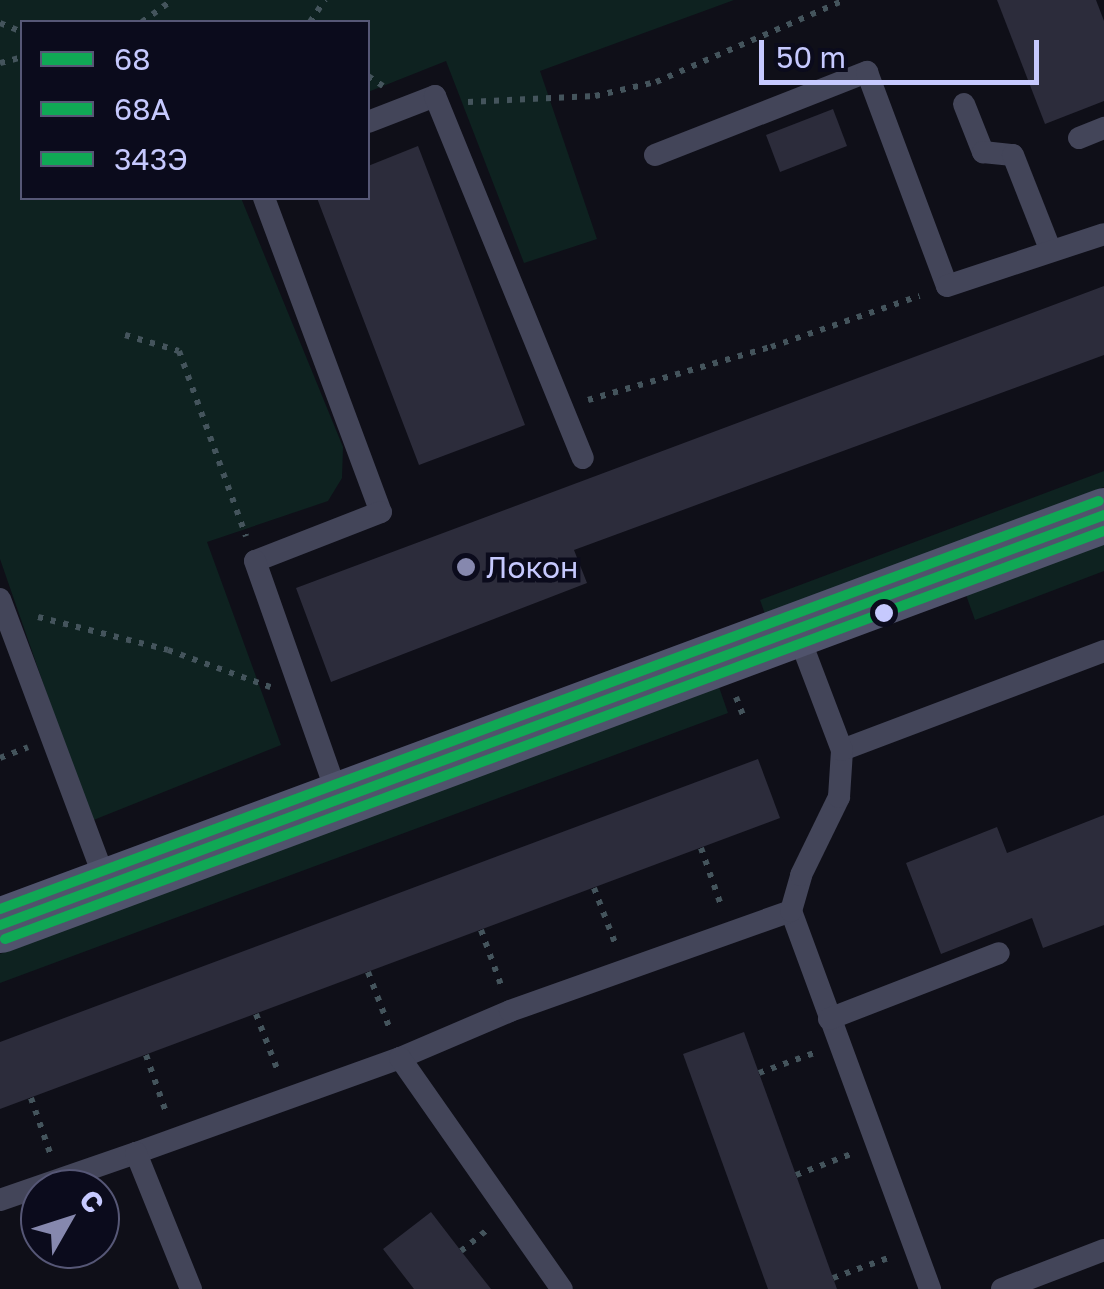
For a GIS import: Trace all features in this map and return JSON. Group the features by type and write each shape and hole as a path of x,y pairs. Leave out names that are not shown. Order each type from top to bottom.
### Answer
{"street":[{"path":"0,924 1104,514"}],"lane":[{"path":"655,155 867,72 947,286 1104,234"},
{"path":"370,121 435,96 582,458"},
{"path":"964,104 984,152 1013,156 1050,250"},
{"path":"1079,138 1104,128"},
{"path":"265,200 381,512 255,561 339,799"},
{"path":"1,602 107,885"},
{"path":"796,629 842,750 839,797 801,875 791,911 930,1289"},
{"path":"842,750 1104,651"},
{"path":"89,1169 400,1058 510,1011 791,911"},
{"path":"829,1019 999,953"},
{"path":"400,1058 562,1289"},
{"path":"136,1153 191,1289"},
{"path":"1002,1289 1104,1250"}],"path":[{"path":"145,20 172,0"},
{"path":"435,96 463,102 558,98 640,86 678,75 845,0"},
{"path":"562,408 772,347 947,286"},
{"path":"124,336 179,351 255,561"},
{"path":"1,602 78,630 168,650 304,699"},
{"path":"701,848 731,932"},
{"path":"594,888 625,970"},
{"path":"481,930 510,1011"},
{"path":"368,972 400,1058"},
{"path":"256,1014 288,1098"},
{"path":"759,1073 838,1044"},
{"path":"146,1055 176,1140"},
{"path":"31,1098 56,1169"},
{"path":"796,1175 876,1145"},
{"path":"833,1278 915,1248"}],"green space":[{"path":"0,0 734,0 540,71 597,239 524,263 446,61 370,91 370,20 20,20 20,200 242,200 343,447 342,478 328,501 207,542 281,745 91,821 0,559"},
{"path":"1104,471 1104,487 765,614 760,600"},
{"path":"1104,544 1104,571 975,620 966,595"},
{"path":"719,687 728,713 0,983 0,954"}],"building":[{"path":"997,0 1096,0 1104,21 1104,101 1045,124"},
{"path":"833,109 847,146 780,172 766,135"},
{"path":"418,146 525,425 419,465 318,200 370,200 370,165"},
{"path":"1104,286 1104,355 574,550 587,583 331,682 296,588"},
{"path":"758,759 780,818 0,1109 0,1042"},
{"path":"1104,815 1104,925 1043,948 1032,918 941,954 906,863 997,827 1007,853"},
{"path":"744,1032 837,1289 768,1289 683,1054"},
{"path":"431,1212 491,1289 414,1289 383,1249"}],"transit line":[{"name":"343Э","path":"0,909 1099,501"},
{"name":"68","path":"0,925 1104,515"},
{"name":"68А","path":"5,939 1104,531"}],"place":[{"name":"Локон","path":"466,567"}]}
